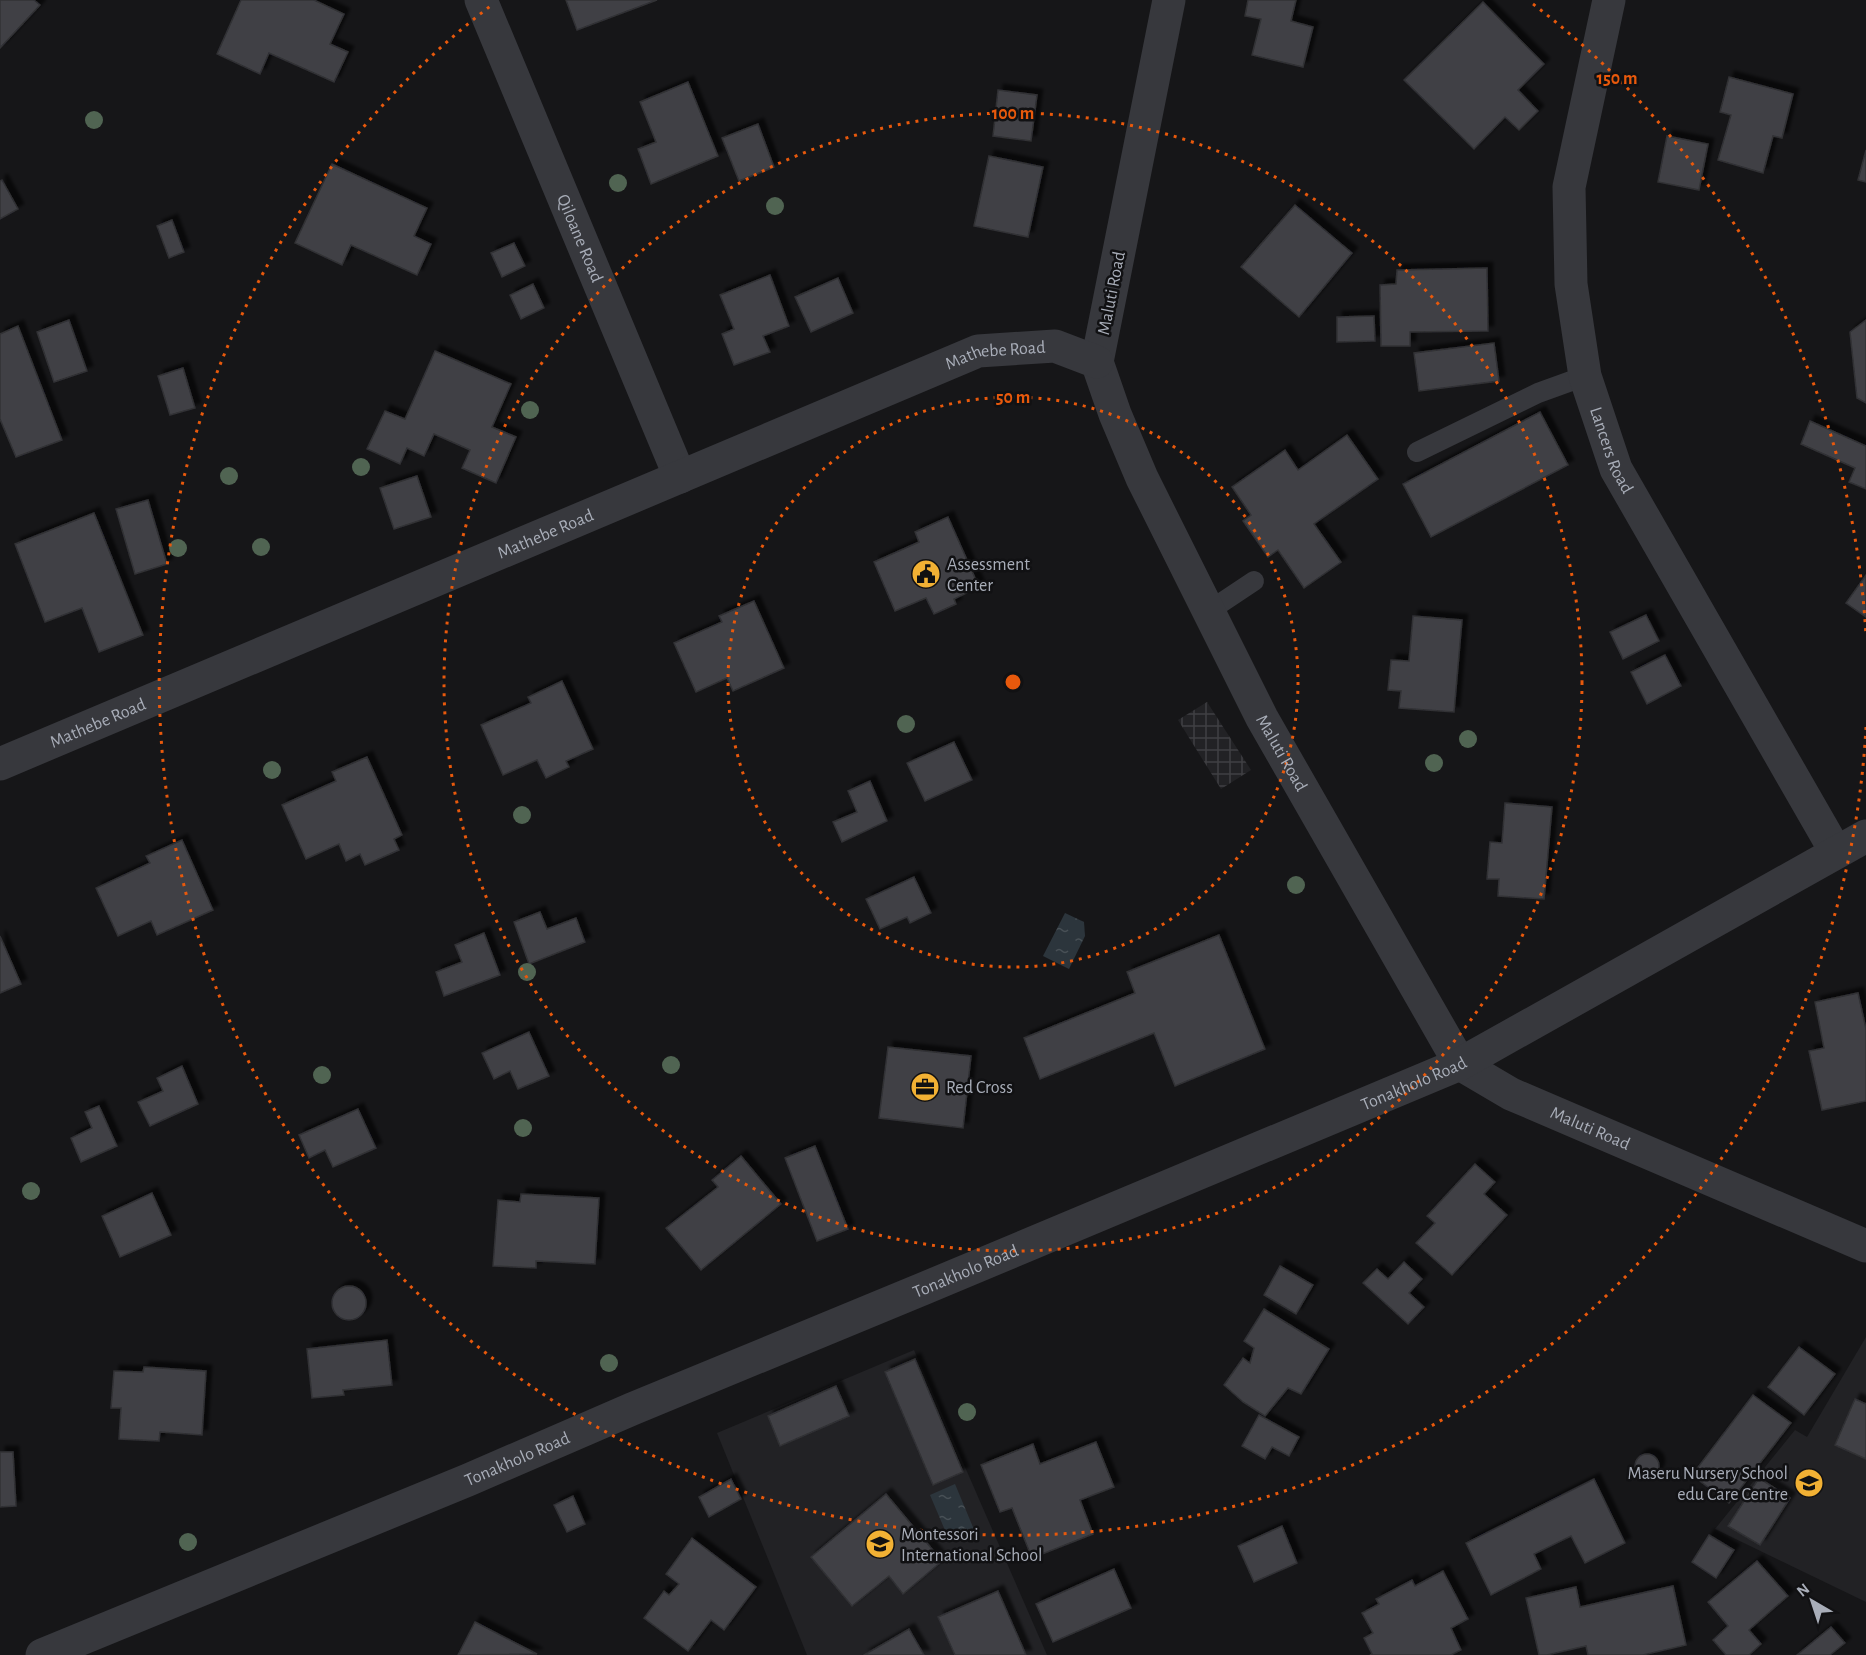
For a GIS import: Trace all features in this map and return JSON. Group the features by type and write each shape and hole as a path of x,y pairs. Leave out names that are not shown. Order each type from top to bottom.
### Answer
{"street":[{"name":"Qiloane Road","path":"481,0 680,477"},
{"name":"Maluti Road","path":"1169,0 1098,362 1115,414 1142,478 1262,718 1460,1064 1511,1094 1866,1246"},
{"name":"Lancers Road","path":"1609,0 1569,187 1571,284 1585,376 1616,469 1836,852"},
{"name":"Mathebe Road","path":"0,764 978,351 1055,346 1098,362"},
{"name":"Tonakholo Road","path":"42,1655 468,1480 632,1409 1460,1064 1866,836"}],"lane":[{"path":"1417,452 1538,393 1585,376"},
{"path":"1209,611 1254,581"}],"shaded area":[{"path":"1207,702 1251,770 1221,789 1178,720"},
{"name":"Maseru Nursery School edu Care Centre","path":"1866,1337 1866,1602 1715,1529 1795,1430 1807,1437"},
{"name":"Montessori International School","path":"914,1350 1047,1655 807,1655 717,1433"}],"water":[{"path":"1065,913 1084,922 1085,936 1069,969 1043,956"},
{"path":"955,1484 975,1532 950,1542 930,1495"}],"building":[{"path":"0,0 34,0 40,5 0,48"},
{"path":"241,0 314,0 344,14 330,44 348,52 334,82 269,53 260,74 217,54"},
{"path":"566,0 657,0 577,30"},
{"path":"1248,0 1296,0 1291,21 1313,27 1303,67 1252,55 1261,19 1245,16"},
{"path":"1483,2 1544,64 1518,90 1538,111 1519,130 1505,117 1474,149 1404,80"},
{"path":"1729,77 1793,94 1782,138 1773,136 1763,173 1718,160 1731,115 1720,112"},
{"path":"688,82 718,156 651,184 638,149 656,142 640,102"},
{"path":"998,90 1037,95 1031,141 993,136"},
{"path":"758,124 774,167 739,181 722,138"},
{"path":"1667,136 1708,144 1699,190 1658,182"},
{"path":"1866,150 1866,182 1858,180"},
{"path":"989,156 1043,167 1028,237 974,226"},
{"path":"332,164 427,208 414,236 431,244 417,275 351,245 342,265 295,243"},
{"path":"2,180 18,209 0,219 0,181"},
{"path":"1295,205 1352,253 1299,317 1241,267"},
{"path":"172,220 184,252 169,258 157,226"},
{"path":"514,243 525,266 502,277 491,253"},
{"path":"1487,268 1488,331 1410,332 1410,346 1381,346 1380,285 1396,284 1397,270"},
{"path":"770,275 789,326 763,336 770,352 734,365 722,334 734,329 720,295"},
{"path":"838,278 853,313 811,332 795,297"},
{"path":"533,284 544,308 521,319 510,295"},
{"path":"1374,316 1375,341 1337,342 1337,317"},
{"path":"69,320 87,371 54,382 37,332"},
{"path":"1866,320 1866,403 1857,398 1850,332"},
{"path":"18,326 62,440 16,457 0,419 0,334"},
{"path":"1494,343 1499,381 1419,391 1414,353"},
{"path":"435,351 511,384 492,427 516,437 496,483 462,468 470,450 434,434 424,456 407,448 400,464 367,449 385,411 405,419"},
{"path":"183,368 195,408 170,415 158,376"},
{"path":"1540,412 1568,465 1431,537 1403,484"},
{"path":"1810,421 1866,446 1866,489 1849,482 1855,468 1801,444"},
{"path":"1347,435 1378,479 1314,524 1341,562 1304,588 1278,550 1268,557 1243,521 1251,515 1232,487 1285,450 1298,470"},
{"path":"417,476 431,517 394,529 380,488"},
{"path":"148,500 167,564 135,574 116,509"},
{"path":"94,513 143,635 99,652 82,608 45,622 15,544"},
{"name":"Assessment Center","path":"948,517 979,587 954,599 956,604 934,614 926,598 895,611 874,562 919,542 915,532"},
{"path":"1866,575 1866,617 1846,603"},
{"path":"754,601 784,668 733,691 727,678 696,692 674,643 722,622 719,616"},
{"path":"1646,615 1659,641 1623,659 1610,632"},
{"path":"1413,616 1462,620 1454,712 1399,708 1401,691 1388,690 1391,660 1409,661"},
{"path":"1665,655 1681,686 1647,704 1631,672"},
{"path":"562,681 593,749 566,761 569,767 546,778 537,760 503,775 481,725 531,703 528,697"},
{"path":"954,742 972,780 925,801 907,763"},
{"path":"367,757 402,835 394,839 399,850 365,865 360,854 346,861 339,844 306,859 282,805 336,781 332,772"},
{"path":"870,781 887,821 842,842 833,822 857,812 848,791"},
{"path":"1505,803 1552,807 1544,899 1498,896 1499,879 1487,879 1490,842 1502,843"},
{"path":"182,840 213,910 157,935 151,921 118,936 96,888 150,863 146,856"},
{"path":"914,877 931,913 910,923 907,917 880,929 866,899"},
{"path":"540,912 547,929 576,918 585,942 529,964 514,922"},
{"path":"484,933 500,975 444,996 436,972 462,962 455,945"},
{"path":"1219,935 1265,1049 1175,1086 1154,1033 1040,1079 1024,1038 1135,993 1127,972"},
{"path":"0,936 21,984 0,993"},
{"path":"1858,993 1866,1029 1866,1101 1822,1110 1809,1051 1824,1048 1815,1002"},
{"path":"529,1032 549,1076 518,1089 510,1071 494,1079 482,1053"},
{"name":"Red Cross","path":"888,1047 971,1056 963,1128 879,1118"},
{"path":"182,1066 198,1104 150,1126 138,1102 163,1091 157,1078"},
{"path":"99,1106 117,1146 81,1162 71,1138 92,1128 85,1112"},
{"path":"358,1109 376,1148 333,1167 325,1150 309,1158 299,1135"},
{"path":"815,1146 848,1229 817,1241 785,1158"},
{"path":"741,1156 781,1204 701,1270 666,1228 718,1187 712,1180"},
{"path":"1475,1164 1495,1182 1484,1194 1507,1215 1452,1275 1416,1243 1435,1223 1427,1216"},
{"path":"152,1193 171,1235 120,1257 102,1216"},
{"path":"521,1194 599,1198 595,1264 536,1261 536,1268 493,1266 498,1200 520,1202"},
{"path":"1404,1262 1422,1279 1409,1293 1424,1307 1408,1324 1363,1283 1377,1269 1388,1279"},
{"path":"1280,1266 1313,1285 1296,1314 1264,1295"},
{"path":"349,1286 361,1291 366,1303 361,1315 349,1320 337,1315 332,1303 337,1291"},
{"path":"1264,1309 1329,1349 1301,1394 1288,1388 1265,1416 1243,1402 1224,1385 1243,1358 1250,1363 1254,1348 1244,1341"},
{"path":"387,1340 392,1385 343,1390 344,1395 312,1398 307,1349"},
{"path":"1799,1347 1835,1374 1804,1415 1768,1387"},
{"path":"915,1359 963,1472 933,1485 885,1372"},
{"path":"144,1367 206,1371 202,1435 160,1432 159,1441 119,1439 121,1408 111,1408 114,1371 143,1372"},
{"path":"836,1386 849,1416 780,1446 768,1416"},
{"path":"1753,1395 1791,1423 1729,1503 1692,1475"},
{"path":"1855,1399 1866,1404 1866,1459 1835,1445"},
{"path":"1259,1415 1299,1437 1289,1456 1272,1447 1265,1459 1242,1446"},
{"path":"1096,1442 1114,1487 1080,1500 1093,1534 1032,1558 1012,1508 1000,1512 981,1465 1033,1444 1040,1464"},
{"path":"0,1452 13,1452 16,1506 0,1507"},
{"path":"1647,1454 1652,1455 1658,1461 1658,1471 1652,1477 1647,1478 1642,1477 1636,1471 1635,1466 1636,1461 1642,1455"},
{"path":"1759,1478 1790,1498 1760,1545 1728,1526"},
{"path":"731,1479 741,1499 709,1517 699,1497"},
{"path":"1594,1479 1625,1543 1585,1563 1571,1536 1534,1554 1541,1569 1491,1595 1466,1543"},
{"path":"886,1494 942,1561 903,1594 889,1576 852,1606 811,1557"},
{"path":"573,1496 585,1524 567,1532 554,1505"},
{"path":"1282,1526 1297,1563 1254,1582 1238,1546"},
{"path":"1709,1535 1734,1550 1716,1578 1692,1562"},
{"path":"692,1538 756,1587 724,1630 711,1620 688,1651 644,1618 664,1591 669,1595 679,1584 666,1574"},
{"path":"1757,1561 1788,1596 1749,1630 1761,1644 1749,1655 1726,1655 1713,1640 1728,1626 1708,1602"},
{"path":"1114,1569 1131,1608 1053,1642 1036,1604"},
{"path":"1443,1571 1468,1619 1451,1628 1461,1650 1451,1655 1370,1655 1372,1654 1364,1638 1373,1633 1362,1613 1379,1604 1376,1599 1412,1580 1415,1586"},
{"path":"1673,1586 1686,1645 1643,1655 1588,1655 1586,1646 1539,1655 1526,1598 1576,1587 1580,1607"},
{"path":"998,1591 1026,1655 955,1655 938,1617"},
{"path":"475,1622 537,1654 458,1655"},
{"path":"1831,1627 1845,1643 1830,1655 1797,1655"},
{"path":"909,1629 924,1655 864,1655"}],"place":[{"name":"Assessment Center","path":"926,574"},
{"name":"Red Cross","path":"925,1087"},
{"name":"Maseru Nursery School edu Care Centre","path":"1809,1483"},
{"name":"Montessori International School","path":"880,1544"}]}
